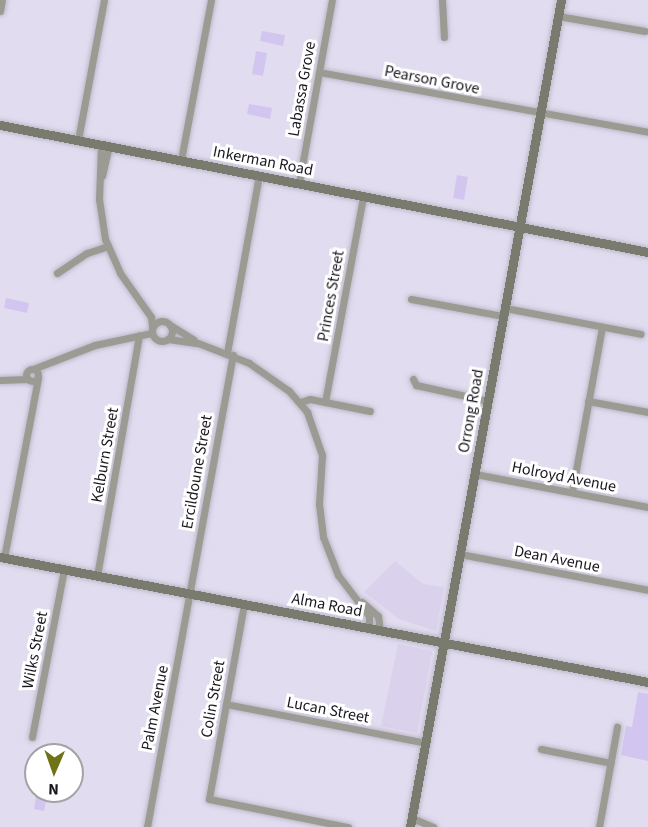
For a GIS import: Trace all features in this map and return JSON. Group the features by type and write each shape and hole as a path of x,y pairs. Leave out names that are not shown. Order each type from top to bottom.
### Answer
{"street":[{"path":"0,11 2,0"},
{"path":"78,140 104,0"},
{"path":"181,160 211,0"},
{"name":"Labassa Grove","path":"299,183 332,0"},
{"path":"442,0 444,37"},
{"name":"Orrong Road","path":"411,822 561,0"},
{"path":"558,16 645,31"},
{"name":"Pearson Grove","path":"319,72 648,132"},
{"name":"Inkerman Road","path":"0,125 648,252"},
{"path":"105,145 100,181 101,213 108,246 120,273 146,309 158,341"},
{"name":"Ercildoune Street","path":"190,594 259,176"},
{"name":"Princes Street","path":"325,402 363,196"},
{"path":"57,273 87,253 108,246"},
{"path":"411,299 641,334"},
{"path":"146,309 198,343"},
{"path":"139,338 167,323"},
{"path":"167,323 172,330 168,339"},
{"path":"572,492 602,327"},
{"path":"0,380 29,375 57,360 95,345 139,338 198,343 230,354 273,378 300,402 320,439 319,504 323,537 338,575 369,616 369,628"},
{"name":"Kelburn Street","path":"97,576 139,338"},
{"path":"2,557 38,377 57,360"},
{"path":"29,375 38,377"},
{"path":"29,375 32,401"},
{"path":"412,379 416,384 488,401"},
{"path":"300,402 307,399 370,411"},
{"path":"588,401 648,412"},
{"name":"Holroyd Avenue","path":"475,474 648,507"},
{"name":"Dean Avenue","path":"460,554 648,590"},
{"name":"Alma Road","path":"2,557 380,631 648,679"},
{"name":"Wilks Street","path":"32,737 64,569"},
{"name":"Palm Avenue","path":"147,827 190,594"},
{"path":"355,597 378,616 380,631"},
{"name":"Colin Street","path":"244,604 209,799 348,827"},
{"name":"Lucan Street","path":"226,704 426,743"},
{"path":"599,827 617,727"},
{"path":"540,750 611,763"},
{"path":"411,822 433,827"}],"shaded area":[{"path":"262,31 285,35 283,46 260,41"},
{"path":"256,51 267,53 263,76 252,74"},
{"path":"249,104 272,108 270,119 247,114"},
{"path":"457,175 468,177 464,200 453,198"},
{"path":"6,298 29,303 27,313 4,308"},
{"path":"395,561 423,584 444,587 436,631 399,619 364,592"},
{"path":"398,644 432,651 417,733 381,726"},
{"path":"638,692 648,694 648,761 621,755 626,726 632,727"},
{"path":"35,803 46,803 44,811 34,809"}]}
